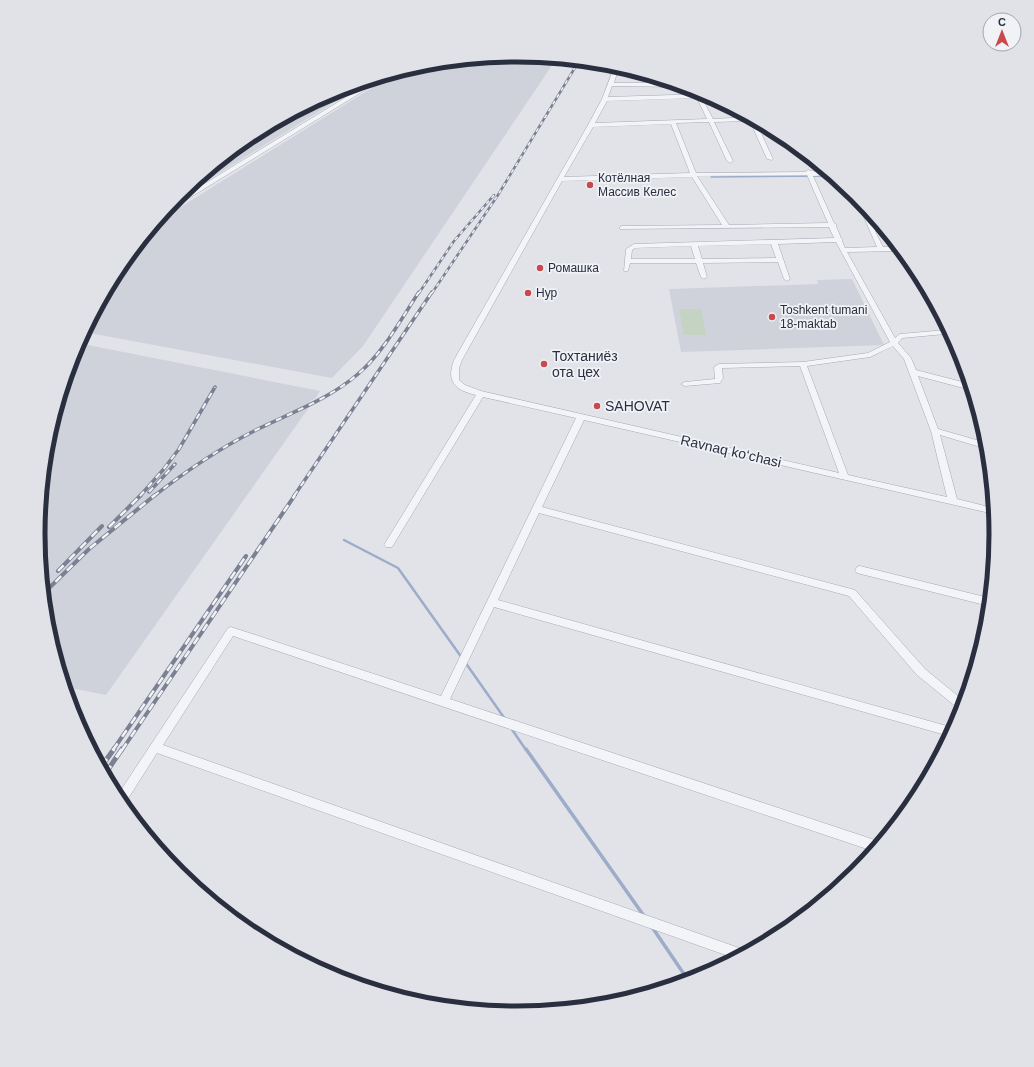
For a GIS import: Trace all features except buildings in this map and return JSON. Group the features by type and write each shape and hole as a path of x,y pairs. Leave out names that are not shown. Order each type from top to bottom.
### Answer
{"street":[{"path":"562,180 605,99 615,72"},
{"path":"610,84 661,85"},
{"path":"184,199 368,86"},
{"path":"605,99 695,96"},
{"path":"700,98 712,120 730,161"},
{"path":"591,126 743,119"},
{"path":"673,122 693,174 727,227"},
{"path":"755,126 770,159"},
{"path":"562,180 693,174 808,172 821,174"},
{"path":"808,172 834,225 843,250 894,343 907,358 935,431 953,502"},
{"name":"Ravnaq ko‘chasi","path":"562,180 458,360 454,370 455,379 462,388 481,394 988,510"},
{"path":"867,217 872,228 871,230 881,249"},
{"path":"622,228 834,225"},
{"path":"872,228 877,228"},
{"path":"626,270 629,249 634,246 840,240"},
{"path":"774,242 787,279"},
{"path":"694,244 704,277"},
{"path":"843,250 893,249"},
{"path":"628,261 780,260"},
{"path":"685,384 717,381 720,378 719,366 803,364 870,355 894,343 900,336 943,332"},
{"path":"803,364 845,477"},
{"path":"912,372 965,385"},
{"path":"389,545 481,394"},
{"path":"444,701 581,416"},
{"path":"935,431 981,444"},
{"path":"537,509 852,593 921,672 958,702"},
{"path":"860,570 984,601"},
{"path":"492,602 945,730"},
{"path":"124,795 231,631 872,844"},
{"path":"154,747 735,952"}],"shaded area":[{"path":"517,62 553,64 363,346 332,378 90,333 108,297 125,271 143,246 170,214 381,82 425,71 455,66"},
{"path":"354,91 199,185 230,159 281,125 308,110 336,97"},
{"name":"Toshkent tumani 18-maktab","path":"852,279 884,345 681,352 669,289 818,284 817,280"},
{"path":"85,344 320,391 315,399 310,401 310,406 106,695 71,688 61,656 54,626 46,564 46,503 54,441 70,382"}],"green space":[{"path":"679,309 701,309 706,335 684,335"}],"waterway":[{"path":"711,177 824,176"},
{"path":"344,540 398,568 462,658"},
{"path":"465,662 505,719"},
{"path":"511,728 526,750"},
{"path":"526,749 644,916"},
{"path":"652,927 684,975"}],"railway":[{"path":"432,293 498,195 576,66"},
{"path":"419,293 454,241 494,195"},
{"path":"154,496 229,444 322,399 358,374 384,346 419,292"},
{"path":"294,496 432,292"},
{"path":"140,496 179,449 215,387"},
{"path":"149,492 175,464"},
{"path":"48,589 89,549 155,495"},
{"path":"122,750 295,495"},
{"path":"109,527 140,496"},
{"path":"58,571 102,526"},
{"path":"113,750 246,556"},
{"path":"104,762 114,749"},
{"path":"108,769 122,749"}],"place":[{"name":"Котёлная Массив Келес","path":"590,185"},
{"name":"Ромашка","path":"540,268"},
{"name":"Нур","path":"528,293"},
{"name":"Toshkent tumani 18-maktab","path":"772,317"},
{"name":"Тохтаниёз ота цех","path":"544,364"},
{"name":"SAHOVAT","path":"597,406"}]}
